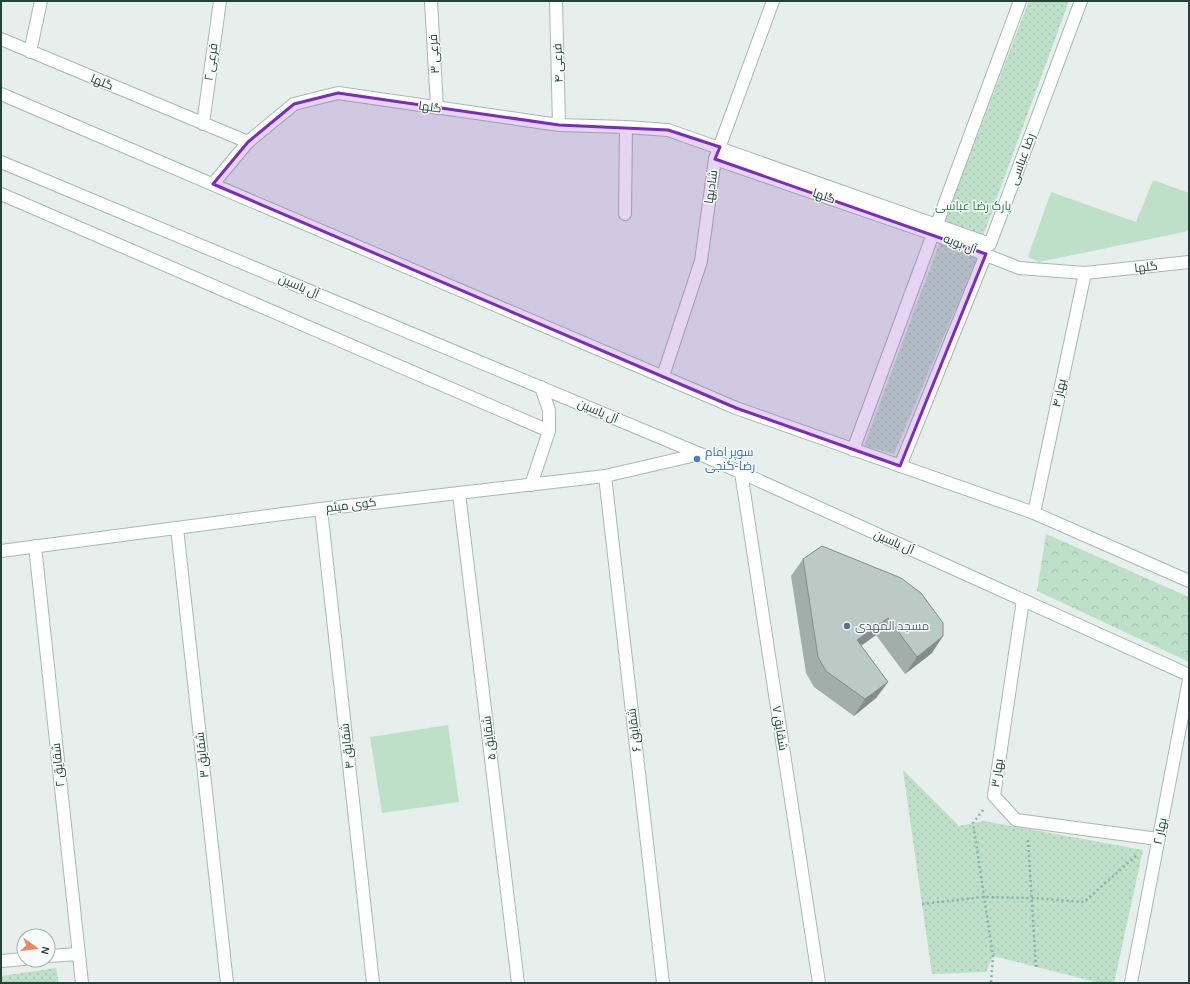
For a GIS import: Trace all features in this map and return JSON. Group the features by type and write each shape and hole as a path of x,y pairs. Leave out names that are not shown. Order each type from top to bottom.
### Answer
{"street":[{"path":"30,52 41,1"},
{"name":"فرعی ۲","path":"203,124 220,1"},
{"name":"فرعی ۳","path":"432,1 437,108"},
{"name":"فرعی ۴","path":"556,1 559,125"},
{"name":"شادیها","path":"663,376 701,261 715,159 773,1"},
{"path":"853,450 1020,1"},
{"name":"رضا عباسی","path":"935,229 990,244 1081,1"},
{"name":"گلها","path":"1,40 248,142"},
{"name":"گلها","path":"213,184 248,142 294,104 338,93 559,125 668,130 720,147 935,229"},
{"path":"1,94 736,408 1034,513 1189,581"},
{"path":"626,127 626,214"},
{"name":"گلها","path":"715,159 935,229"},
{"name":"آل یاسین","path":"1,162 700,454 1189,675"},
{"path":"1,194 549,431"},
{"name":"آل بویه","path":"935,229 986,254"},
{"path":"900,466 986,254"},
{"name":"گلها","path":"986,254 1019,268 1085,273 1189,262"},
{"name":"بهار ۴","path":"1034,513 1085,273"},
{"path":"531,485 549,431 549,410 540,386"},
{"name":"کوی میثم","path":"1,550 321,509 605,476 700,454"},
{"name":"شقایق ۷","path":"740,472 819,983"},
{"name":"شقایق ۶","path":"605,476 663,983"},
{"name":"شقایق ۵","path":"459,493 518,983"},
{"name":"شقایق ۴","path":"321,509 373,983"},
{"name":"شقایق ۳","path":"177,528 227,983"},
{"name":"شقایق ۲","path":"35,546 82,983"},
{"name":"بهار ۳","path":"1023,600 994,796 1016,820 1158,839"},
{"name":"بهار ۲","path":"1131,983 1189,680"},
{"path":"56,955 78,954"},
{"path":"1,961 16,960"}],"path":[{"path":"973,823 993,956 992,983"},
{"path":"1028,837 1036,967"},
{"path":"922,904 984,897 1032,898 1084,902 1143,850"}],"highlighted area":[{"path":"338,93 559,125 668,130 720,147 715,159 986,254 900,466 736,408 213,184 248,142 294,104"}],"green space":[{"name":"پارک رضا عباسی","path":"1029,1 1069,1 983,236 944,223"},
{"path":"1153,180 1189,193 1189,231 1039,262 1028,257 1051,192 1136,222"},
{"path":"939,244 977,258 894,454 864,446"},
{"path":"1046,534 1189,597 1189,662 1037,591"},
{"path":"448,725 459,802 382,813 370,737"},
{"path":"903,770 959,826 984,821 1143,850 1114,983 1100,983 993,956 986,972 932,974"},
{"path":"56,968 59,983 1,983 1,976"}],"building":[{"path":"822,546 901,578 921,593 943,623 943,636 917,657 888,618 857,640 888,682 865,699 826,671 818,657 803,559"}],"place":[{"name":"سوپر امام رضا-گنجی","path":"697,459"},
{"name":"مسجد المهدی","path":"847,626"}]}
